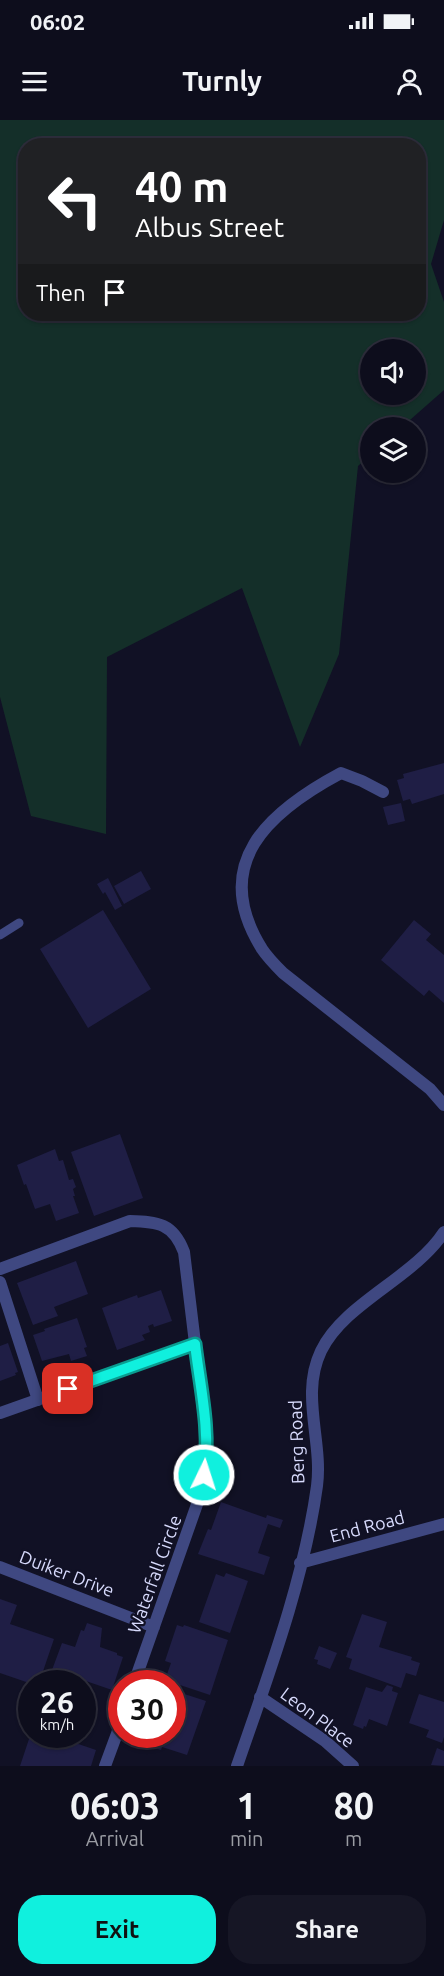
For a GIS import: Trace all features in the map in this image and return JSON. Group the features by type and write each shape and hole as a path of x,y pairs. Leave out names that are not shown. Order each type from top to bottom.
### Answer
{"street":[{"path":"383,792 340,773 311,789 274,818 247,854 243,873 242,901 250,926 263,951 283,974 429,1089 444,1105"},
{"name":"Waterfall Circle","path":"0,1269 129,1221 150,1222 166,1227 178,1237 184,1252 207,1456 201,1493 139,1670"},
{"name":"Berg Road","path":"237,1766 285,1624 317,1485 318,1462 312,1400 313,1377 321,1352 337,1326 424,1256 444,1232"},
{"path":"0,1282 38,1400"},
{"path":"0,1413 195,1344"},
{"name":"End Road","path":"300,1563 444,1524"},
{"name":"Duiker Drive","path":"0,1567 154,1627"},
{"name":"Leon Place","path":"260,1697 325,1742 353,1766"},
{"path":"105,1766 112,1748"}],"lane":[{"path":"0,935 20,923"}],"green space":[{"path":"0,120 444,120 444,220 431,264 444,302 444,390 413,417 360,417 360,464 339,654 300,747 242,588 107,657 106,834 31,816 0,697"}],"building":[{"path":"444,763 444,794 412,804 410,799 403,801 397,780 404,778 403,774"},
{"path":"401,803 405,821 388,825 383,807"},
{"path":"141,871 151,889 124,904 114,886"},
{"path":"108,878 122,906 115,910 105,892 103,894 97,884"},
{"path":"103,910 151,989 88,1028 40,949"},
{"path":"414,920 431,934 426,940 444,955 444,1003 429,990 424,996 381,960"},
{"path":"120,1134 143,1198 94,1216 71,1152"},
{"path":"55,1149 59,1161 63,1160 69,1180 73,1179 76,1187 73,1189 75,1196 73,1196 79,1213 56,1221 50,1204 35,1209 17,1165"},
{"path":"76,1261 88,1294 54,1307 58,1316 33,1325 17,1283"},
{"path":"161,1290 172,1321 154,1327 153,1324 148,1326 150,1332 142,1335 145,1340 117,1350 102,1308 137,1295 138,1298"},
{"path":"77,1318 87,1347 84,1348 87,1356 71,1361 69,1354 42,1361 33,1335"},
{"path":"8,1343 18,1372 0,1381 0,1346"},
{"path":"221,1502 266,1518 267,1515 283,1520 280,1528 268,1524 258,1553 270,1557 264,1575 198,1554 208,1529 211,1530"},
{"path":"226,1573 248,1581 230,1633 199,1622 216,1574 224,1577"},
{"path":"0,1599 17,1605 10,1624 54,1639 43,1670 18,1670 18,1679 0,1673"},
{"path":"362,1614 387,1622 379,1647 412,1657 411,1660 420,1663 416,1676 406,1673 401,1688 349,1669 352,1659 346,1657"},
{"path":"87,1623 102,1628 100,1647 123,1657 119,1670 108,1670 108,1689 96,1684 96,1670 52,1670 62,1643 75,1647 81,1630 84,1631"},
{"path":"177,1625 183,1627 184,1625 228,1640 210,1695 186,1687 186,1670 169,1670 171,1663 165,1661"},
{"path":"319,1646 337,1653 330,1669 317,1664 318,1660 314,1659"},
{"path":"387,1685 393,1687 392,1691 398,1693 387,1726 369,1719 363,1729 353,1725 366,1687 382,1692"},
{"path":"419,1694 444,1702 442,1743 426,1737 429,1730 409,1723"},
{"path":"186,1695 206,1701 187,1755 165,1748 186,1748"},
{"path":"26,1748 90,1748 96,1750 91,1766 20,1766"},
{"path":"437,1748 444,1751 444,1766 431,1765"}],"route":[{"path":"68,1389 195,1344 205,1426 207,1456 204,1475"}]}
